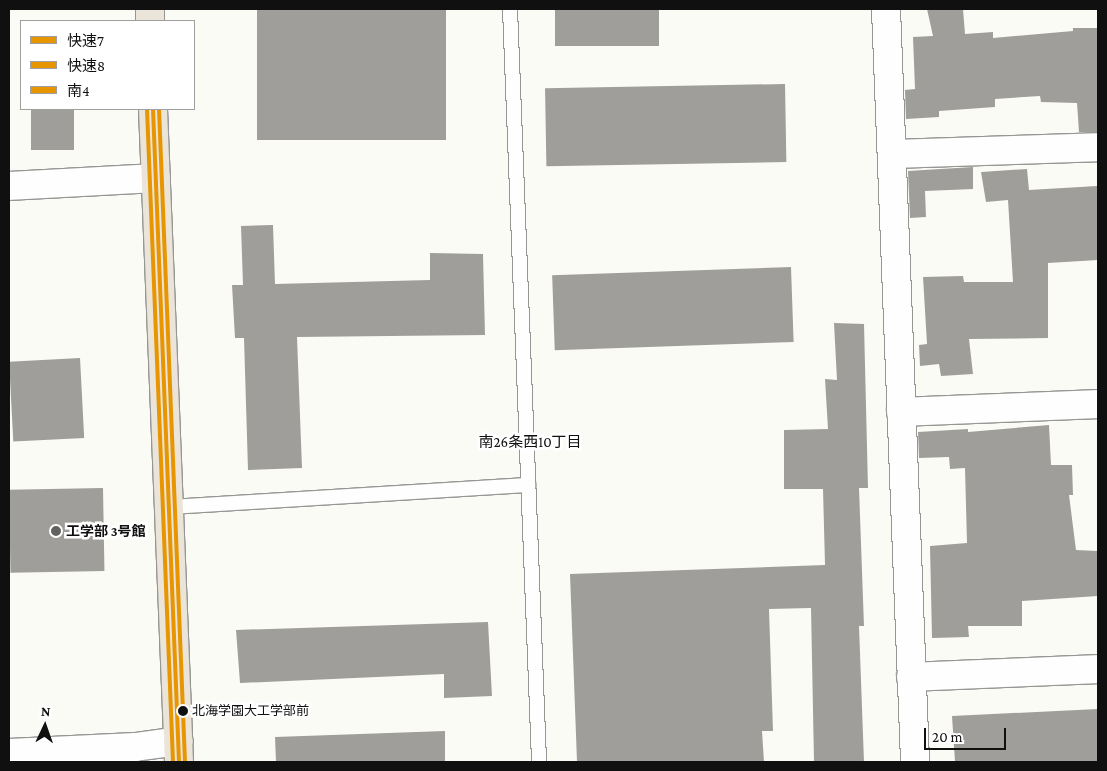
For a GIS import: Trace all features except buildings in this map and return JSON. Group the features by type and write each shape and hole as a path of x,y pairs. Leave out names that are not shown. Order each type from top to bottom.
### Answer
{"highway":[{"path":"153,110 179,751"}],"street":[{"path":"886,9 915,762"},
{"path":"892,154 1098,147"},
{"path":"9,186 156,178"},
{"path":"901,412 1098,404"},
{"path":"911,677 1098,669"},
{"path":"9,753 135,748 179,751"}],"lane":[{"path":"510,9 538,762"},
{"path":"169,507 528,485"}],"transit line":[{"name":"快速8","path":"147,110 173,762"},
{"name":"快速7","path":"153,110 179,762"},
{"name":"南4","path":"159,110 185,762"}],"place":[{"name":"工学部 3号館","path":"56,531"},
{"name":"北海学園大工学部前","path":"183,711"}],"district":[{"name":"南26条西10丁目","path":"530,443"}]}
